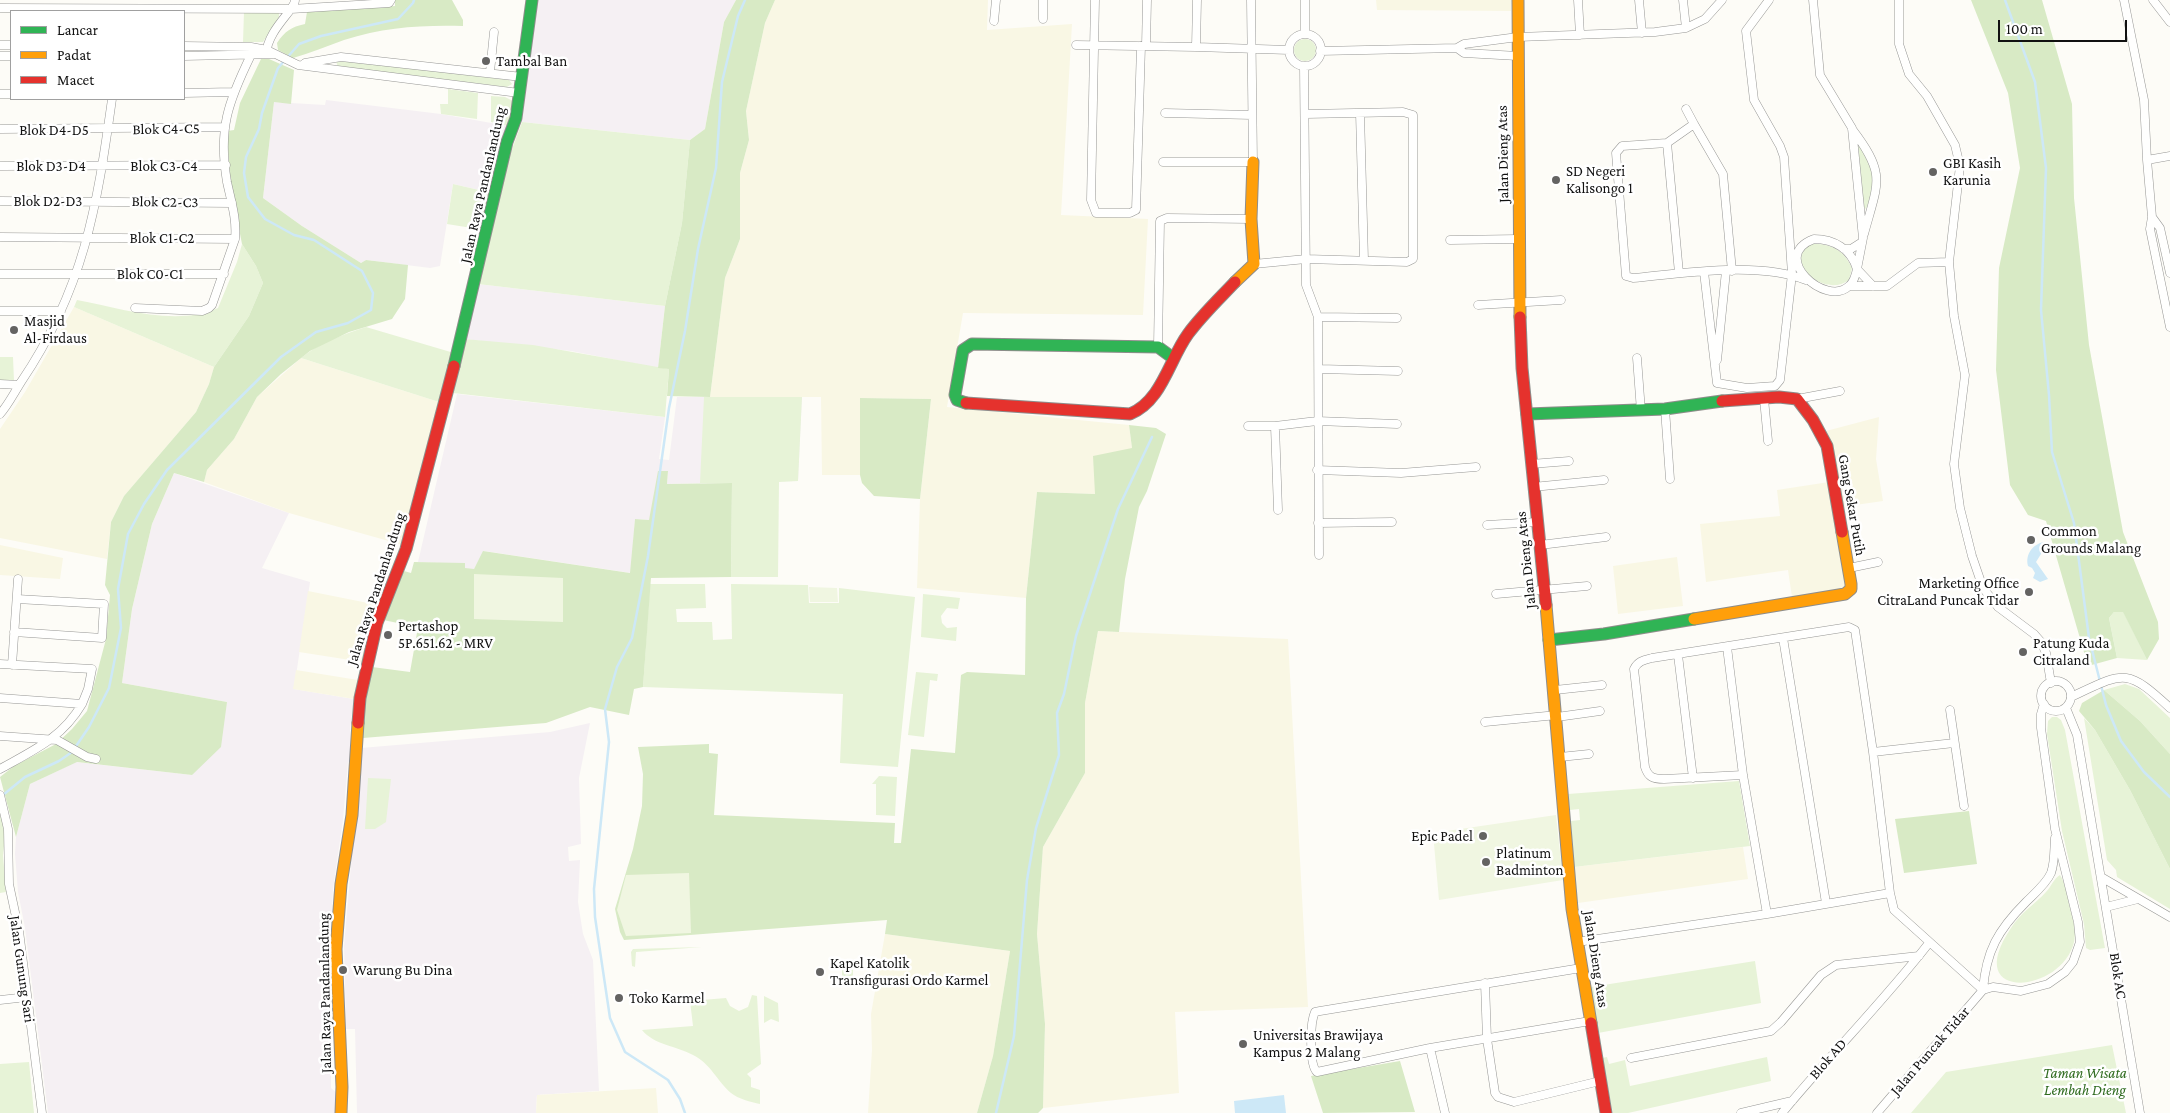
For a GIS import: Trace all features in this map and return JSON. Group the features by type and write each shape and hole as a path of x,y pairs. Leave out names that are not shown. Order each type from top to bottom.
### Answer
{"street":[{"path":"270,54 273,32 294,6 295,0"},
{"name":"Jalan Raya Pandanlandung","path":"341,1113 342,1087 336,949 341,884 352,815 360,698 378,623 401,566 420,500 474,288 507,142 516,118 532,0"},
{"path":"994,21 996,0"},
{"path":"1043,0 1043,19"},
{"path":"1096,0 1092,207 1096,213 1130,213 1135,212 1137,207 1144,46 1148,0"},
{"path":"1196,47 1197,0"},
{"path":"1251,0 1250,49 1253,162 1251,219 1254,264"},
{"path":"1305,0 1305,34"},
{"name":"Jalan Dieng Atas","path":"1518,0 1519,302 1527,414 1555,690 1563,813 1577,942 1606,1113"},
{"path":"1578,0 1580,35"},
{"path":"1639,0 1642,33"},
{"path":"1683,0 1686,28"},
{"path":"1320,50 1456,48 1464,44 1518,37 1642,33 1686,28 1705,19 1722,0"},
{"path":"1768,0 1748,26 1746,36 1754,100 1783,152 1792,264"},
{"path":"1694,124 1667,142 1622,146 1616,152 1626,276 1633,278 1679,273 1729,271 1788,273 1827,290 1843,290 1849,286 1858,269 1862,240 1875,194 1877,173 1872,158 1820,75 1813,0"},
{"path":"1899,0 1899,44 1909,74 1927,96 1955,145 1960,166 1949,262 1954,316 1965,375 1954,477 1978,577 1989,597 1998,607 2034,634 2041,642 2046,653 2051,683"},
{"path":"2124,0 2144,100 2152,217 2150,229 2170,327"},
{"path":"2152,0 2170,22"},
{"path":"0,8 126,6 291,9 390,2"},
{"path":"490,72 494,32"},
{"path":"1289,50 1295,38 1305,34 1316,39 1320,50 1315,61 1304,66"},
{"path":"1493,40 1494,55"},
{"path":"1076,45 1289,50"},
{"path":"185,46 244,46 298,64 521,85"},
{"path":"1456,48 1464,53 1518,56"},
{"path":"1289,50 1294,61 1304,66"},
{"path":"185,56 270,54"},
{"path":"135,308 166,311 205,310 212,305 224,274 235,238 236,228 226,165 225,128 233,92 251,55"},
{"path":"298,64 341,57 490,72 521,85"},
{"path":"1304,66 1306,114 1306,285 1318,317 1317,421 1320,555"},
{"path":"185,93 233,92"},
{"path":"0,414 44,346 77,274 97,202 112,100"},
{"path":"1686,109 1723,174 1729,271 1716,374"},
{"path":"1173,358 1158,347 968,345 963,350 955,395 957,400 963,403 1130,414 1144,408 1148,404 1157,391 1173,358 1199,321 1254,264 1306,260 1407,262 1413,259 1415,121 1413,114 1409,112 1306,114"},
{"path":"1165,113 1252,115"},
{"path":"1360,113 1364,260"},
{"name":"Blok C4-C5","path":"108,130 225,128"},
{"path":"1852,128 1862,240"},
{"name":"Blok D4-D5","path":"0,129 108,130"},
{"path":"1667,142 1679,273"},
{"path":"2147,160 2170,156"},
{"path":"1163,162 1253,162"},
{"name":"Blok C3-C4","path":"103,166 226,165"},
{"name":"Blok D3-D4","path":"0,166 103,166"},
{"name":"Blok D2-D3","path":"0,201 97,202"},
{"name":"Blok C2-C3","path":"97,202 232,203"},
{"path":"2152,217 2160,228 2170,270 2158,272"},
{"path":"1158,347 1160,221 1167,218 1251,219"},
{"name":"Blok C1-C2","path":"0,237 235,238"},
{"path":"1791,238 1804,242 1814,239 1829,240 1844,249 1851,250 1862,240"},
{"path":"1450,240 1519,239"},
{"path":"1704,272 1716,380 1721,385 1747,388 1775,386 1778,383 1788,273 1804,242"},
{"path":"1844,249 1873,286"},
{"path":"1797,257 1799,269 1806,280"},
{"path":"1849,286 1887,286 1918,263 1949,262"},
{"name":"Blok C0-C1","path":"0,274 224,274"},
{"path":"2161,287 2170,285"},
{"path":"1478,305 1561,300"},
{"path":"0,311 61,311"},
{"path":"1318,317 1396,318"},
{"path":"1637,358 1641,411"},
{"path":"1319,369 1398,371"},
{"path":"0,384 19,385"},
{"path":"1527,414 1611,410 1641,411 1712,402 1797,399 1840,391"},
{"path":"1764,399 1768,441"},
{"name":"Gang Sekar Putih","path":"1549,640 1604,634 1845,594 1851,589 1849,568 1827,446 1813,420 1797,399"},
{"path":"1665,409 1670,479"},
{"path":"1248,426 1275,426 1317,421 1397,424"},
{"path":"1275,426 1278,510"},
{"path":"1531,464 1569,461"},
{"path":"1318,470 1401,473 1476,467"},
{"path":"1533,487 1604,480"},
{"path":"1318,523 1392,522"},
{"path":"1487,525 1537,522"},
{"path":"1540,545 1606,537"},
{"path":"1849,568 1878,562"},
{"path":"12,665 18,578"},
{"path":"1496,594 1544,588 1587,586"},
{"path":"14,632 102,638 104,604 17,599"},
{"path":"1743,774 1693,778 1652,778 1645,767 1634,669 1641,661 1850,627 1855,630 1873,752 1890,893 1894,910 1983,990"},
{"path":"1783,638 1826,903"},
{"path":"1727,647 1743,774 1767,914"},
{"path":"1678,655 1693,778"},
{"path":"0,664 92,669 88,689 72,721 52,739 1,766"},
{"path":"2071,697 2096,685 2120,677 2137,680 2170,708"},
{"path":"1983,990 1993,987 2021,991 2031,990 2056,979 2073,962 2078,951 2080,933 2056,829 2041,728 2041,714 2044,704 2043,692 2051,683 2063,683 2069,689 2071,697 2066,708 2054,711 2044,704"},
{"path":"1555,690 1602,685"},
{"path":"0,698 82,704"},
{"name":"Blok AC","path":"2066,708 2077,735 2140,1113"},
{"path":"1950,710 1964,806"},
{"path":"1485,722 1600,711"},
{"path":"0,736 52,739 96,759"},
{"path":"1873,752 1954,743"},
{"path":"1560,757 1589,754"},
{"name":"Jalan Gunung Sari","path":"1,799 8,829 9,884 19,931 42,1113"},
{"path":"1983,990 1984,970 1998,934 2012,916 2046,882 2051,872 2056,829"},
{"path":"2051,872 2066,871"},
{"path":"2101,877 2170,917"},
{"path":"1577,942 1767,914 1890,893"},
{"path":"2106,907 2138,899"},
{"name":"Blok AD","path":"1782,1113 1864,1018 1898,983 1929,943"},
{"path":"1631,1058 1771,1031 1782,1022 1821,974 1828,969 1836,965 1918,956"},
{"path":"1582,968 1315,1012 1311,1021 1313,1066 1317,1072 1430,1048 1590,1021"},
{"path":"1485,983 1488,1039 1495,1093 1503,1100 1514,1102 1600,1081"},
{"name":"Jalan Puncak Tidar","path":"1877,1113 1983,990"},
{"path":"0,1000 27,997"},
{"path":"1430,1048 1445,1113"},
{"path":"1741,1113 1792,1101"}],"shaded area":[{"path":"538,0 736,0 724,22 705,129 690,140 522,122"},
{"path":"775,0 988,0 987,30 1072,24 1061,215 1148,219 1143,315 963,313 947,407 1129,425 1132,448 1096,494 1037,492 1026,598 917,588 920,499 931,399 860,398 860,475 822,475 821,397 710,397 725,278 740,239 740,173 749,140 746,111 765,23"},
{"path":"1376,0 1512,0 1511,11 1377,10"},
{"path":"326,100 441,114 508,126 492,193 453,184 440,266 430,268 366,260 361,263 302,226 263,198 274,102 325,105"},
{"path":"478,284 665,306 658,368 571,351 464,339"},
{"path":"74,307 214,367 209,384 196,412 124,496 111,522 107,559 0,538 0,429 25,392"},
{"path":"301,358 439,402 403,545 289,513 204,482 207,470 234,439 257,397"},
{"path":"457,394 665,417 659,459 669,460 677,397 802,397 798,481 667,484 668,471 649,520 635,519 631,573 484,551 474,569 465,569 465,564 418,562"},
{"path":"1879,417 1876,459 1883,501 1841,507 1831,448 1826,431"},
{"path":"174,473 289,513 262,568 310,582 294,689 354,699 350,727 350,761 348,762 343,820 333,889 331,928 331,1088 338,1094 336,1113 48,1113 25,928 18,892 15,854 16,837 30,784 76,762 192,775 227,702 122,683 132,609 152,524"},
{"path":"1829,482 1847,587 1844,590 1792,597 1788,570 1706,582 1700,524 1780,516 1777,490"},
{"path":"0,545 63,558 60,579 0,575"},
{"path":"1677,557 1683,606 1618,614 1613,566"},
{"path":"308,591 378,605 363,662 299,652"},
{"path":"1098,631 1288,639 1308,1007 1175,1012 1179,1093 1043,1108 1045,1024 1037,934 1043,847 1085,773 1085,703"},
{"path":"296,670 358,680 354,699 293,689"},
{"path":"590,723 579,778 581,844 568,847 569,861 580,860 578,902 583,934 593,960 599,1091 537,1095 536,1113 357,1113 355,1029 346,1029 344,946 361,748 550,732"},
{"path":"1743,847 1748,879 1578,903 1574,867"},
{"path":"885,934 1010,951 993,1056 977,1113 868,1113 872,1050 871,1014"},
{"path":"656,1088 658,1113 536,1113 537,1095"}],"green space":[{"path":"395,0 452,0 463,20 463,26 432,26 374,32 344,40 293,58 278,50 277,43 283,35 292,28 305,24 307,12 395,6"},
{"path":"736,0 775,0 765,23 746,111 749,140 740,173 740,239 725,278 710,397 667,396 669,369 658,368 665,306 682,223 690,140 705,129 724,22"},
{"path":"1971,0 2042,0 2072,104 2074,198 2089,345 2123,532 2158,622 2159,639 2147,660 2123,612 2114,612 2109,618 2117,658 2088,666 2046,521 2028,515 2010,485 1996,370 1999,268 2020,168 2008,93"},
{"path":"279,11 279,17 263,42 243,42 244,12"},
{"path":"1305,39 1313,42 1316,50 1313,58 1305,61 1297,58 1294,50 1297,42"},
{"path":"261,59 269,59 294,70 291,104 274,102 263,198 302,226 361,263 366,260 408,265 405,299 392,319 349,332 310,351 281,374 257,397 234,439 207,470 204,482 174,473 152,524 132,609 122,683 227,702 221,747 192,775 77,762 30,784 16,837 0,777 14,766 56,744 87,711 106,639 110,595 105,585 111,522 124,496 196,412 209,384 214,367 249,316 263,283 256,266 242,244 230,183 227,131 234,130 240,103"},
{"path":"336,61 509,80 512,84 507,87 338,67"},
{"path":"448,89 478,93 477,119 441,114 440,104 448,104"},
{"path":"491,96 505,97 513,101 514,105 508,126 491,122"},
{"path":"522,122 690,140 682,223 665,306 478,284 508,160"},
{"path":"1858,144 1864,150 1871,166 1871,193 1866,209 1863,206"},
{"path":"453,184 492,193 484,230 447,224"},
{"path":"242,244 256,266 263,283 249,316 214,367 74,307 77,300 129,311 166,316 184,316 218,308 237,262"},
{"path":"1811,244 1831,246 1841,252 1852,268 1849,280 1839,285 1828,285 1810,276 1804,268 1801,259 1803,251"},
{"path":"366,327 454,353 439,402 301,358 324,343"},
{"path":"464,339 533,345 669,369 665,417 453,393"},
{"path":"0,357 13,357 14,381 0,381"},
{"path":"704,397 802,397 798,481 779,482 778,577 731,577 732,483 700,483"},
{"path":"860,398 931,399 920,499 874,496 862,483 860,475"},
{"path":"1129,425 1156,428 1166,434 1147,491 1139,507 1125,579 1119,632 1098,631 1085,703 1085,773 1043,847 1037,934 1045,1024 1043,1108 1038,1113 977,1113 993,1056 1010,951 885,934 887,920 624,940 620,932 615,909 633,849 642,806 643,774 638,747 709,744 709,753 718,754 714,815 895,823 894,843 901,843 911,749 955,753 961,675 967,672 1025,675 1026,598 1037,492 1095,494 1093,456 1132,448"},
{"path":"658,471 668,471 667,484 732,483 731,577 651,578 643,687 634,689 629,715 590,707 546,723 363,738 365,694 372,667 410,672 418,627 383,620 404,571 411,573 414,562 465,563 465,568 474,569 483,551 630,573 635,519 649,520"},
{"path":"474,574 563,578 563,622 474,619"},
{"path":"650,584 705,584 706,608 676,609 677,622 712,622 713,640 732,639 731,584 808,585 809,603 839,603 839,588 915,597 898,767 840,763 843,694 643,687"},
{"path":"809,587 837,588 838,602 810,602"},
{"path":"923,594 960,598 958,609 947,608 941,616 942,623 947,628 957,627 956,641 921,637"},
{"path":"2123,611 2147,660 2117,658 2109,618 2114,612"},
{"path":"916,672 938,674 937,681 930,680 924,737 908,735"},
{"path":"2125,684 2139,689 2170,718 2170,754 2140,721 2104,690"},
{"path":"2104,690 2140,721 2170,754 2170,869 2130,790 2095,730 2079,711 2082,703"},
{"path":"2052,717 2057,717 2061,720 2065,730 2105,948 2090,950 2086,948 2084,924 2062,831 2047,734 2048,721"},
{"path":"2084,718 2095,730 2130,790 2170,869 2170,909 2117,877 2116,870 2107,860"},
{"path":"879,776 897,777 895,816 876,815 876,784 872,784"},
{"path":"368,778 391,779 386,822 375,829 365,829"},
{"path":"1739,781 1750,846 1574,867 1571,821 1580,820 1579,809 1570,810 1568,794"},
{"path":"1969,811 1977,864 1904,873 1895,819"},
{"path":"2,815 5,838 3,855 6,892 0,893 0,817"},
{"path":"1556,815 1563,880 1439,900 1433,833"},
{"path":"689,873 691,933 626,936 617,910 626,875"},
{"path":"2060,875 2066,889 2075,932 2074,942 2066,959 2052,972 2035,980 2019,983 2005,979 1998,969 1999,952 2011,928"},
{"path":"702,947 636,952 635,967 632,966 631,952 633,949"},
{"path":"1755,961 1761,1003 1598,1033 1591,987"},
{"path":"842,962 853,962 853,976 842,976"},
{"path":"752,995 757,996 761,1064 747,1074 751,1078 751,1087 760,1090 760,1104 734,1095 705,1063 687,1052 653,1039 642,1030 693,1026 690,1001 726,998 730,1006 739,1011 748,1007"},
{"path":"764,996 778,1003 779,1022 771,1019 764,1023"},
{"name":"Taman Wisata Lembah Dieng","path":"2112,1045 2126,1113 1911,1113 1946,1072"},
{"path":"1607,1057 1609,1064 1625,1060 1630,1086 1767,1057 1771,1081 1628,1113 1613,1113 1602,1058"},
{"path":"1400,1061 1415,1112 1323,1113 1311,1076"},
{"path":"29,1062 34,1113 0,1113 0,1064"}],"water":[{"path":"2044,542 2046,546 2036,562 2048,579 2040,582 2033,578 2035,573 2028,566 2027,562 2033,547"},
{"path":"1284,1095 1286,1113 1235,1113 1234,1101"}],"waterway":[{"path":"3,795 25,777 59,761 72,752 89,727 109,688 121,628 118,589 128,534 144,504 167,470 281,357 316,332 348,323 371,310 373,293 362,271 314,240 294,235 265,219 248,197 244,173 246,157 259,129 262,113 278,68 299,44 321,36 398,19 414,0"},
{"path":"685,1113 680,1099 668,1080 625,1052 610,1018 595,917 594,889 609,742 605,709 617,667 632,638 648,556 669,408 685,331 698,249 716,168 722,82 738,16 745,0"},
{"path":"2005,0 2035,82 2046,168 2041,310 2052,452 2074,523 2089,638 2106,705 2121,741 2144,772 2170,797"},
{"path":"996,1113 1014,1036 1027,880 1036,828 1059,755 1057,713 1064,694 1076,636 1118,509 1152,437"}],"traffic: fast":[{"path":"454,366 507,142 516,118 532,0"},
{"path":"966,403 957,400 955,395 963,350 972,344 1158,347 1173,358"},
{"path":"1527,414 1665,409 1722,401"},
{"path":"1549,640 1604,634 1694,619"}],"traffic: slow":[{"path":"1518,0 1520,317"},
{"path":"1235,282 1254,264 1251,219 1253,162"},
{"path":"1694,619 1845,594 1851,589 1851,584 1842,532"},
{"path":"1546,605 1572,909 1591,1023"},
{"path":"341,1113 342,1087 336,949 341,884 352,815 358,723"}],"traffic: jam":[{"path":"966,403 1130,414 1150,400 1164,379 1188,334 1235,282"},
{"path":"1520,317 1522,368 1546,605"},
{"path":"358,723 360,698 377,623 406,549 454,366"},
{"path":"1722,401 1779,397 1797,399 1813,420 1827,446 1842,532"},
{"path":"1591,1023 1606,1113"}],"place":[{"name":"Tambal Ban","path":"486,61"},
{"name":"GBI Kasih Karunia","path":"1933,172"},
{"name":"SD Negeri Kalisongo 1","path":"1556,180"},
{"name":"Masjid Al-Firdaus","path":"14,330"},
{"name":"Common Grounds Malang","path":"2031,540"},
{"name":"Marketing Office CitraLand Puncak Tidar","path":"2029,592"},
{"name":"Pertashop 5P.651.62 - MRV","path":"388,635"},
{"name":"Patung Kuda Citraland","path":"2023,652"},
{"name":"Epic Padel","path":"1483,836"},
{"name":"Platinum Badminton","path":"1486,862"},
{"name":"Warung Bu Dina","path":"343,970"},
{"name":"Kapel Katolik Transfigurasi Ordo Karmel","path":"820,972"},
{"name":"Toko Karmel","path":"619,998"},
{"name":"Universitas Brawijaya Kampus 2 Malang","path":"1243,1044"}]}
